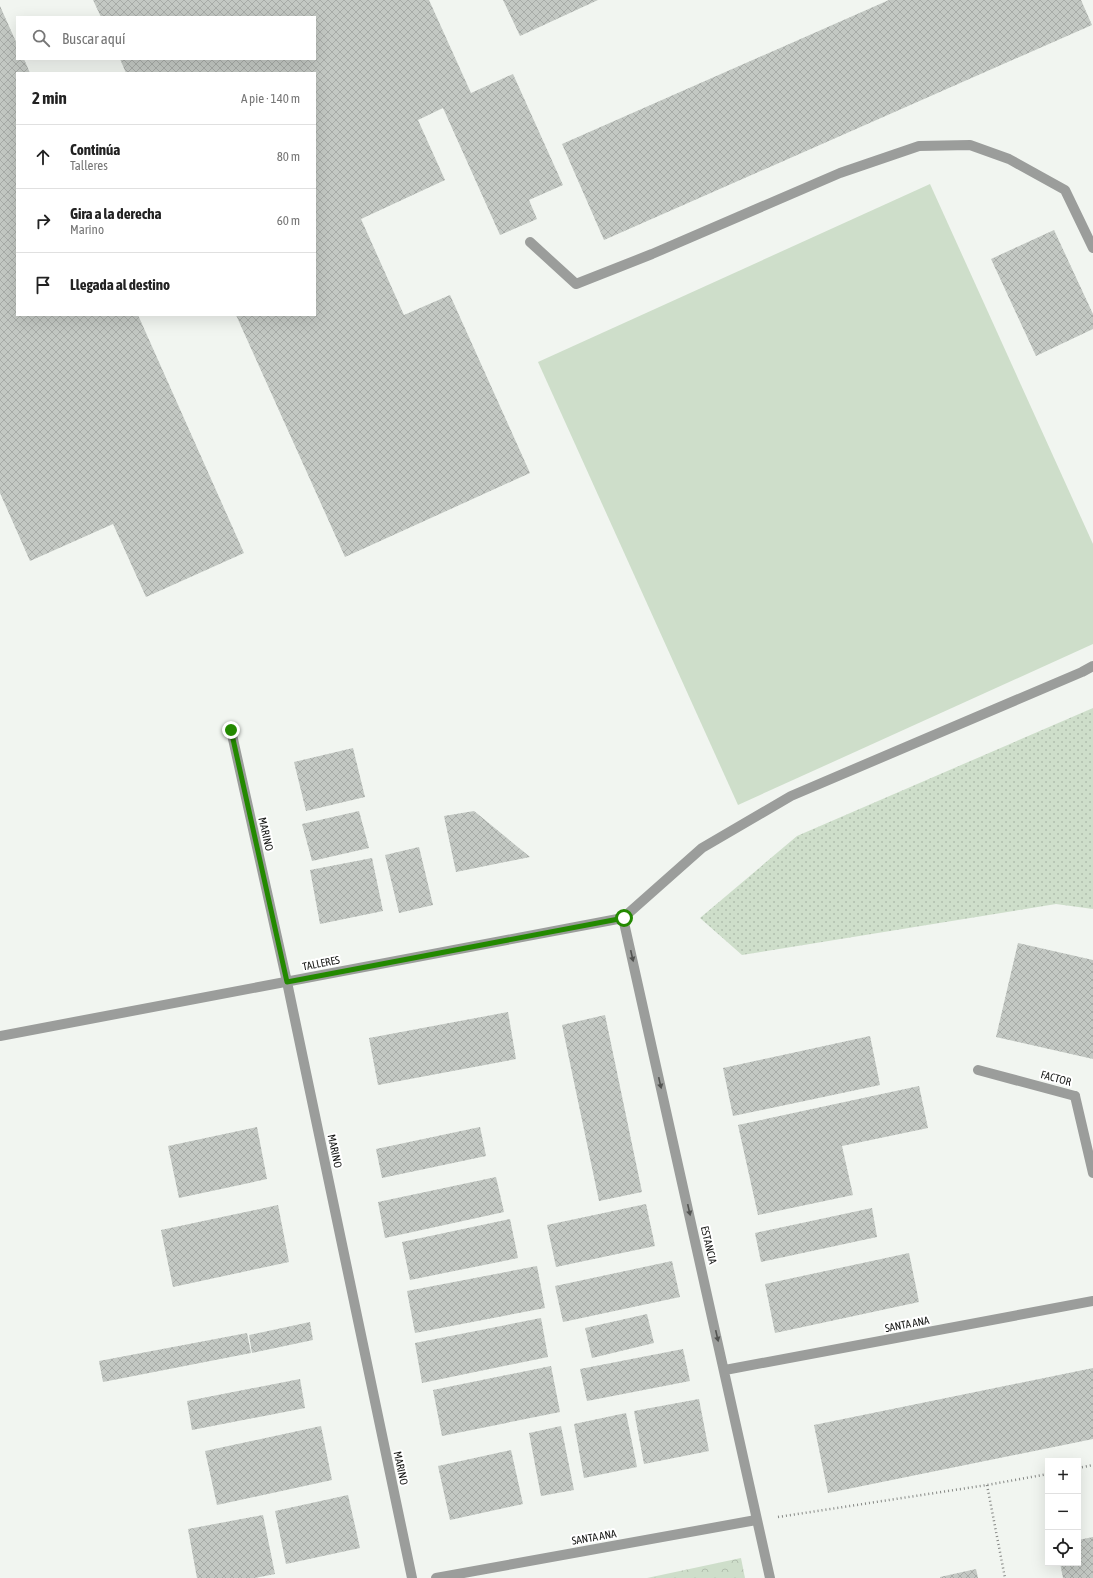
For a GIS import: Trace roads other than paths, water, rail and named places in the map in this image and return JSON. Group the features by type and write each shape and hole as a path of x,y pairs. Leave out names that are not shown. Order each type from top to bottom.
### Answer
{"street":[{"path":"530,242 576,284 652,254 840,173 919,146 970,145 1009,159 1065,190 1093,248"},
{"path":"624,918 702,848 791,796 1068,679 1093,666"},
{"name":"MARINO","path":"231,730 287,982 412,1578"},
{"name":"TALLERES","path":"0,1036 624,918"},
{"name":"ESTANCIA","path":"624,918 770,1578"},
{"name":"FACTOR","path":"978,1070 1075,1096 1092,1167"},
{"name":"SANTA ANA","path":"725,1370 1093,1301"},
{"name":"SANTA ANA","path":"436,1578 756,1520"}]}
